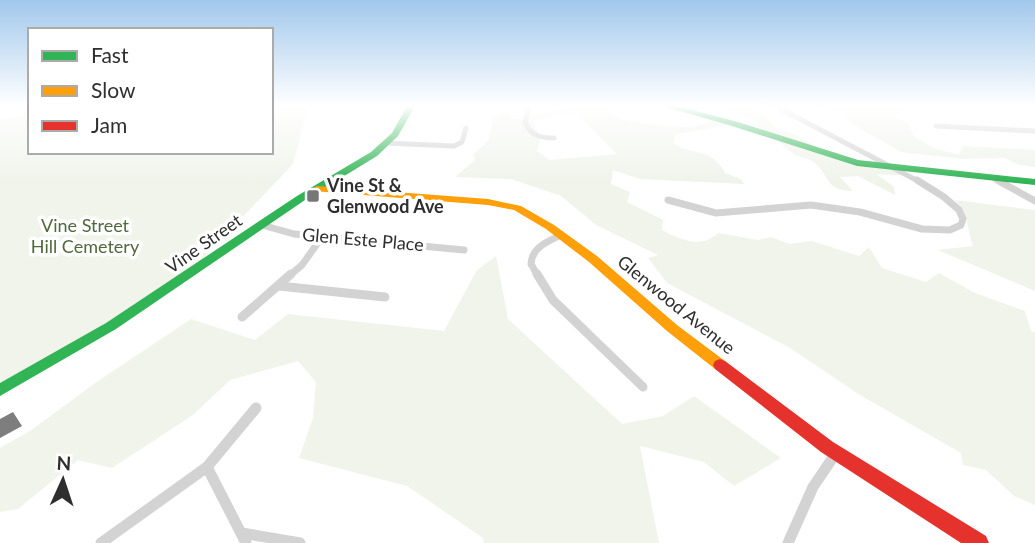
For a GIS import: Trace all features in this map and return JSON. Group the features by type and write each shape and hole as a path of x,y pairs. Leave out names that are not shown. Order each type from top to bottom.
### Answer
{"street":[{"name":"Vine Street","path":"0,390 68,354 131,315 385,143 397,131"},
{"path":"385,143 454,146 462,142 465,131"},
{"path":"531,131 539,137 554,138"},
{"path":"757,131 844,160 899,169 1035,182"},
{"path":"668,200 688,208 716,213 743,214 798,205 861,211 929,230 952,230 961,225 961,215 955,206 899,169 825,131"},
{"path":"993,178 1035,201"},
{"name":"Glenwood Avenue","path":"317,189 507,205 526,212 593,259 673,328 836,453 979,543"},
{"name":"Glen Este Place","path":"262,225 294,234 464,250"},
{"path":"561,235 536,249 530,257 531,264 553,300 643,387"},
{"path":"242,317 302,265 322,237"},
{"path":"279,286 386,297"},
{"path":"101,543 207,467 256,408"},
{"path":"788,543 813,487 836,453"},
{"path":"207,467 244,538 300,543"}],"green space":[{"name":"Vine Street Hill Cemetery","path":"0,131 28,131 28,154 273,154 273,131 301,131 293,164 200,262 83,338 0,383"},
{"path":"491,131 537,131 540,141 537,151 550,160 617,154 594,131 692,131 676,134 673,143 708,155 725,173 741,179 744,184 640,179 613,170 611,184 630,192 627,202 663,220 662,230 684,240 698,242 718,233 758,240 771,237 790,244 812,241 859,256 869,247 882,268 926,282 939,273 975,293 1025,311 1031,331 1035,332 1035,505 1014,496 986,470 963,465 961,453 860,395 790,348 667,283 648,258 658,255 596,225 561,196 511,179 455,177 475,160 473,155 489,140"},
{"path":"765,131 786,131 817,147 815,151 899,169 901,175 877,174 894,187 895,195 858,176 840,177 853,191 838,189 815,163 794,154"},
{"path":"865,131 911,131 913,136 936,149 959,155 963,146 1035,150 1035,167 1019,165 1005,158 964,159 901,152"},
{"path":"955,200 1035,210 1035,291 938,250 973,246 966,217"},
{"path":"496,256 508,319 622,424 663,416 694,396 781,458 734,486 704,462 640,446 659,543 484,543 483,538 407,486 299,458 313,418 316,382 298,361 230,380 193,415 112,468 78,460 18,509 0,512 0,448 30,431 98,381 191,319 255,340 288,314 444,331 477,270"}],"building":[{"path":"13,412 22,426 0,438 0,419"}],"traffic: fast":[{"path":"0,390 111,326 301,198 374,154 397,131"},
{"path":"758,131 857,163 1035,182"}],"traffic: slow":[{"path":"317,189 488,202 517,208 550,227 593,259 672,328 720,365"}],"traffic: jam":[{"path":"720,365 827,447 979,543"}],"place":[{"name":"Vine St & Glenwood Ave","path":"313,196"}]}
